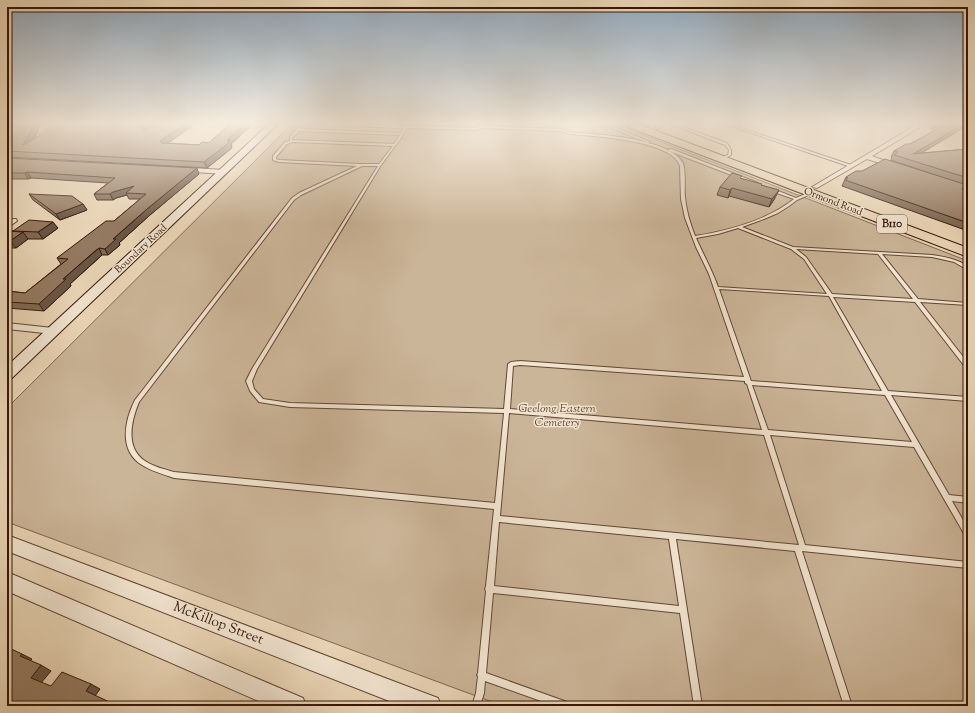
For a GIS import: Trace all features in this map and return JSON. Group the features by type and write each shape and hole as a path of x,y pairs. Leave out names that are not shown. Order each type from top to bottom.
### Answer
{"highway":[{"name":"Ormond Road","path":"726,157 813,190 968,244"},
{"name":"Ormond Road","path":"813,190 968,253"}],"main road":[{"name":"Boundary Road","path":"7,374 239,157"}],"street":[{"path":"813,190 868,157"},
{"path":"869,157 904,169"},
{"path":"170,169 223,172"},
{"path":"7,326 53,330"},
{"name":"McKillop Street","path":"7,543 425,705"},
{"path":"7,581 295,706"}],"lane":[{"path":"274,157 274,159 380,165"},
{"path":"386,157 249,381 252,390 261,402 290,405 507,411 916,445"},
{"path":"677,157 682,163 684,208 700,256 716,288 766,433 848,706"},
{"path":"690,157 759,184"},
{"path":"826,157 852,166"},
{"path":"361,165 300,194 293,199 137,401 130,414 128,433 130,446 139,460 155,469 174,475 497,506"},
{"path":"766,187 796,199"},
{"path":"694,237 738,228 777,212 813,190"},
{"path":"738,228 792,248 806,258 830,296 968,535"},
{"path":"792,248 932,256 948,259 964,265 968,270"},
{"path":"879,253 968,367"},
{"path":"716,288 968,304"},
{"path":"476,706 480,693 511,364 520,363 968,399"},
{"path":"946,498 968,500"},
{"path":"497,519 968,565"},
{"path":"672,536 698,706"},
{"path":"489,589 683,610"},
{"path":"481,675 567,706"}],"green space":[{"name":"Geelong Eastern Cemetery","path":"259,157 701,157 968,261 968,706 503,706 7,522 7,408"}],"building":[{"path":"119,157 210,157 204,162"},
{"path":"901,157 968,157 968,178"},
{"path":"7,158 197,168 147,209 113,239 116,239 105,249 99,248 95,251 63,279 66,279 39,304 7,302 7,291 25,293 68,259 57,258 106,221 114,221 146,194 126,193 134,186 110,194 94,194 115,178 27,172 7,173"},
{"path":"885,159 967,185 962,189 968,191 968,223 845,180 848,178 846,177 856,171 862,171"},
{"path":"732,173 742,176 740,178 779,190 772,199 732,188 730,190 720,187"},
{"path":"29,194 72,196 83,204 56,214"},
{"path":"29,220 53,222 38,232 13,231"},
{"path":"7,231 23,232 10,241 7,241"},
{"path":"7,647 22,654 20,656 41,665 31,678 51,686 62,672 91,684 86,691 118,706 41,706 32,702 28,706 18,706 7,701"}]}
